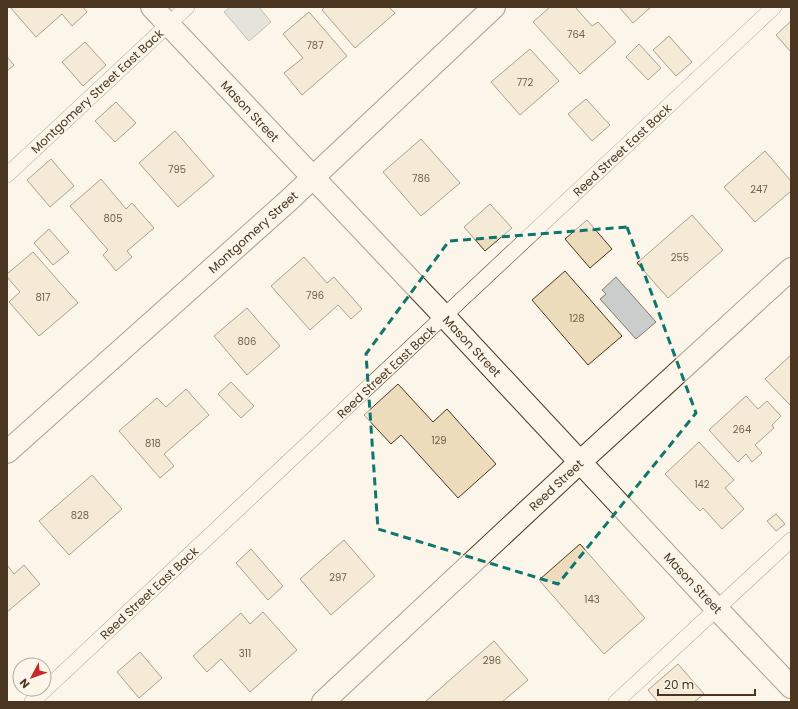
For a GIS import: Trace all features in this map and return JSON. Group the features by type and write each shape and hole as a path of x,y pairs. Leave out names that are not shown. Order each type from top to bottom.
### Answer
{"street":[{"name":"Mason Street","path":"152,7 445,317 791,687"},
{"name":"Montgomery Street","path":"7,452 313,177 494,7"},
{"name":"Reed Street","path":"323,702 580,462 791,269"}],"lane":[{"name":"Montgomery Street East Back","path":"7,175 187,7"},
{"name":"Reed Street East Back","path":"32,702 445,317 774,7"},
{"path":"616,702 791,540"}],"highlighted area":[{"path":"627,227 696,413 558,584 378,529 366,354 449,241"}],"shaded area":[{"path":"230,7 259,7 271,22 249,41 224,12"},
{"path":"616,277 656,322 636,339 600,299 606,294 602,290"}],"building":[{"path":"10,7 83,7 87,12 72,26 62,14 36,37"},
{"path":"325,7 389,7 395,13 355,48 322,10"},
{"path":"550,7 575,7 592,26 598,22 616,42 580,74 533,22"},
{"path":"619,7 651,7 633,23"},
{"path":"309,12 347,56 302,95 284,73 303,58 283,34"},
{"path":"791,21 791,52 776,35"},
{"path":"669,36 692,62 676,76 653,50"},
{"path":"85,42 106,65 83,86 62,62"},
{"path":"639,44 661,68 648,80 626,57"},
{"path":"530,49 559,81 520,115 491,82"},
{"path":"7,57 14,65 7,71"},
{"path":"586,99 610,125 592,141 568,114"},
{"path":"116,102 136,123 115,142 95,121"},
{"path":"175,131 214,176 178,207 139,163"},
{"path":"421,139 460,183 421,216 383,172"},
{"path":"765,151 791,181 791,191 755,222 724,187"},
{"path":"51,159 74,186 50,207 27,180"},
{"path":"101,179 126,209 132,203 154,228 127,251 132,257 116,271 103,255 108,250 70,206"},
{"path":"490,204 512,228 485,251 464,227"},
{"path":"692,215 723,250 668,298 637,263"},
{"path":"587,220 612,249 590,268 565,239"},
{"path":"49,229 69,252 53,265 34,243"},
{"path":"33,252 78,303 39,336 9,302 20,292 7,277 7,274"},
{"path":"304,257 327,283 334,277 362,309 351,319 338,305 310,330 271,286"},
{"path":"565,271 622,336 588,365 532,300"},
{"path":"247,308 280,346 247,375 214,336"},
{"path":"791,355 791,406 765,379"},
{"path":"231,382 254,406 241,418 218,394"},
{"path":"398,384 433,422 447,409 496,464 458,498 401,435 391,444 364,415"},
{"path":"186,389 209,415 164,454 174,466 160,478 119,431 157,398 166,407"},
{"path":"746,396 758,409 767,401 781,416 772,425 774,428 755,445 762,453 752,462 746,454 738,462 709,430"},
{"path":"699,442 734,480 725,488 744,509 722,529 703,508 700,511 665,474"},
{"path":"92,475 122,509 69,555 39,521"},
{"path":"776,514 785,524 776,531 767,521"},
{"path":"344,540 375,576 331,615 300,579"},
{"path":"580,544 645,618 604,654 539,580"},
{"path":"251,549 283,586 268,600 236,563"},
{"path":"7,565 14,574 24,565 40,584 7,612"},
{"path":"263,612 297,650 250,692 221,659 207,672 193,656 241,613 250,624"},
{"path":"494,641 528,680 502,702 425,702"},
{"path":"140,652 162,678 139,698 117,672"},
{"path":"678,664 704,694 694,702 658,702 648,690"}]}
